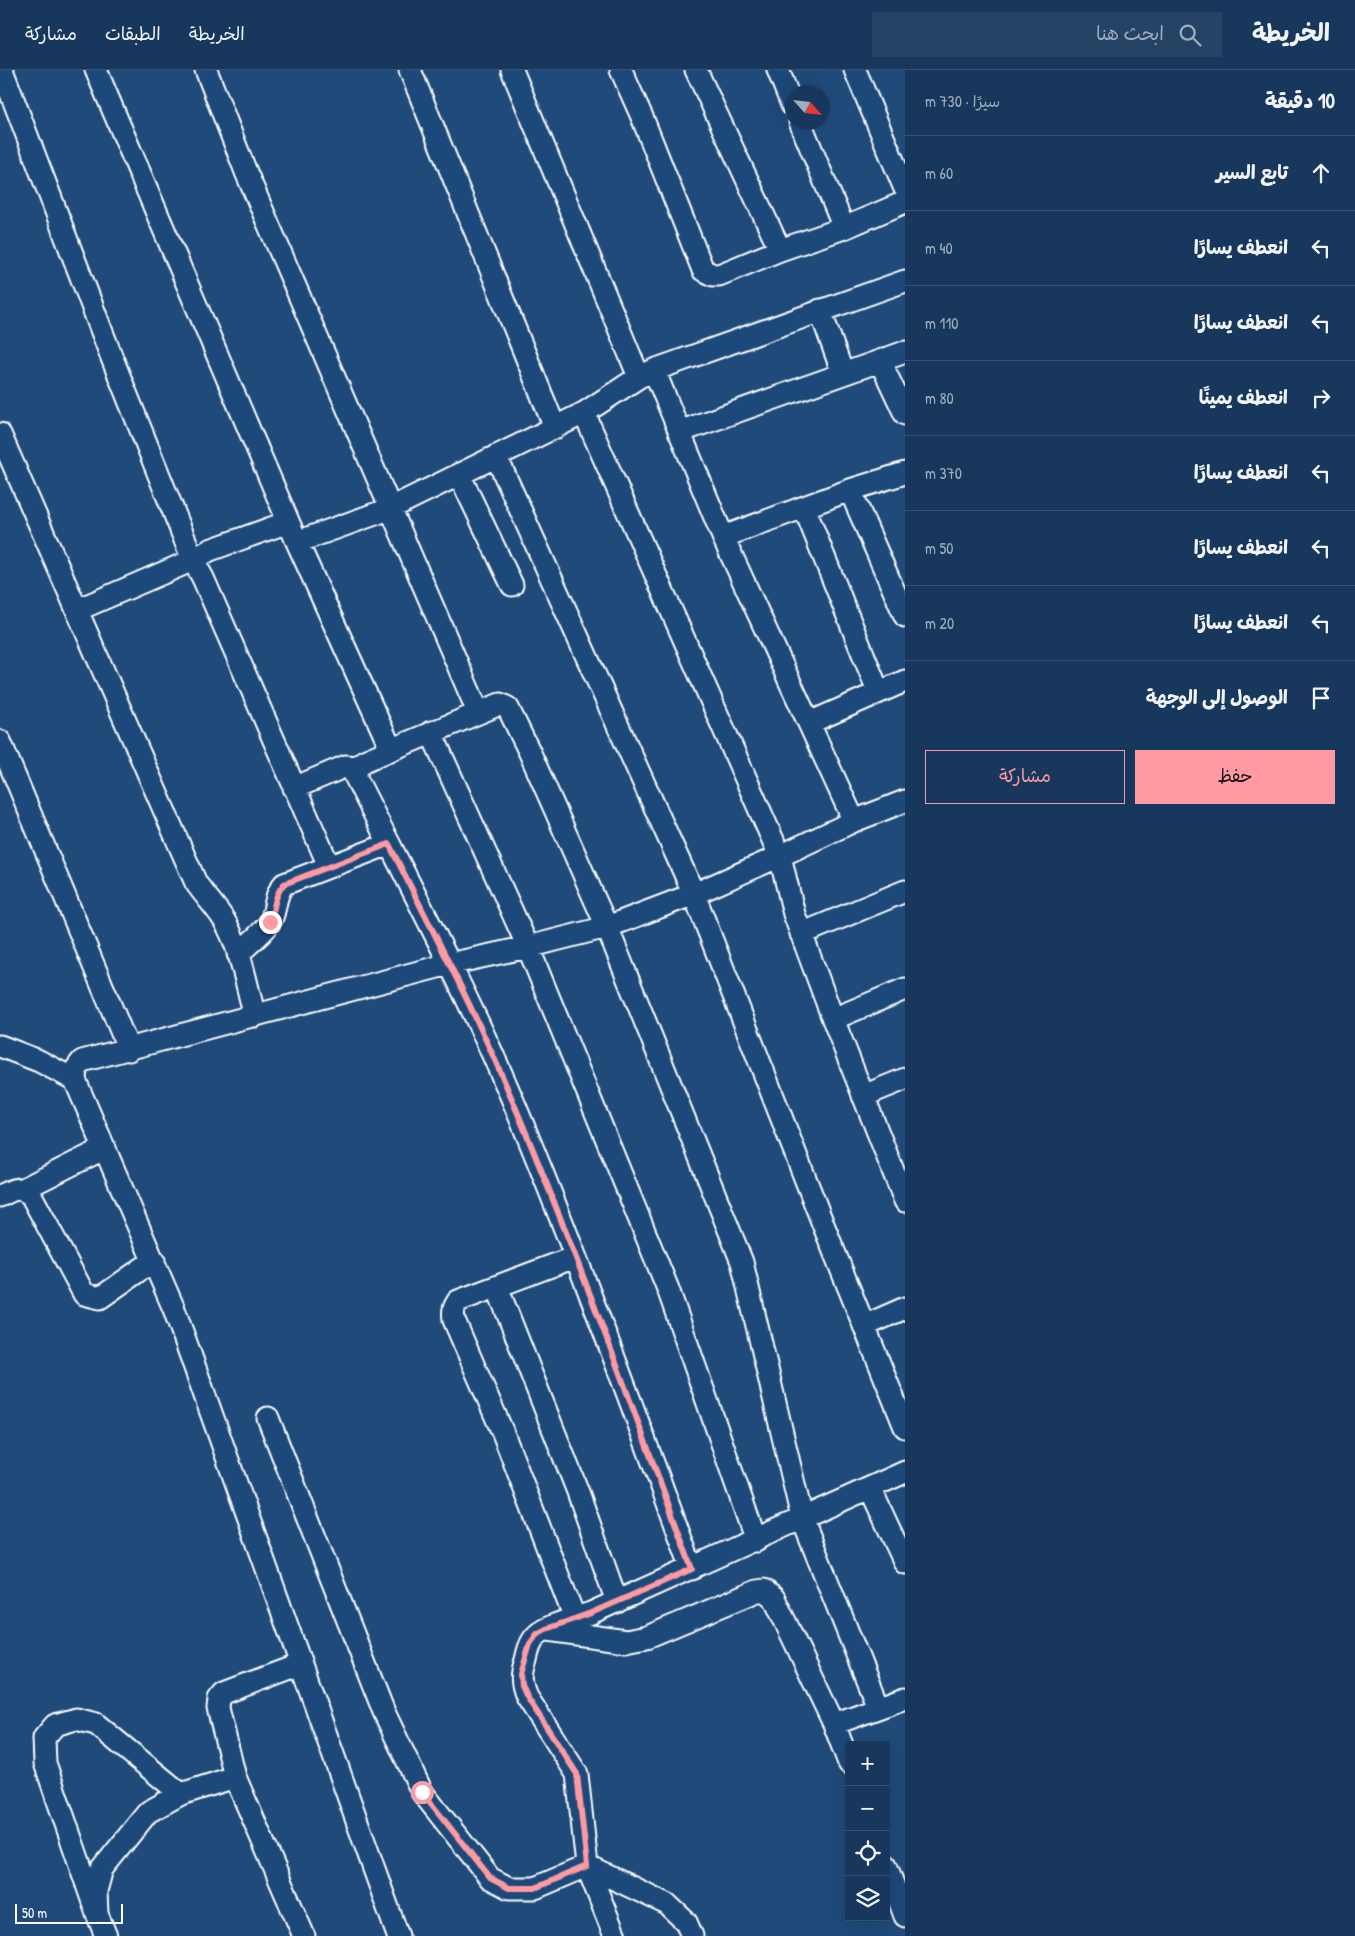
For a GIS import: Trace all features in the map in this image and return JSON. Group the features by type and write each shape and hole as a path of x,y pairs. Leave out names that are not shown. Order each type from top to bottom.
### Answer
{"street":[{"path":"2,70 112,358 192,560 202,578 329,866"},
{"path":"96,70 288,522 391,749"},
{"path":"206,70 246,172 389,509 478,712"},
{"path":"410,70 555,428"},
{"path":"512,70 647,374 679,432 723,537 854,821"},
{"path":"621,70 642,117 703,270 713,276 844,228 905,202"},
{"path":"696,70 780,250"},
{"path":"778,70 785,87"},
{"path":"855,70 905,189"},
{"path":"803,130 844,228"},
{"path":"297,542 389,509 584,413 647,374 820,310 905,281"},
{"path":"820,310 844,374"},
{"path":"679,432 905,352"},
{"path":"880,361 905,414"},
{"path":"584,413 780,856 794,914 801,934 832,1019 905,1201"},
{"path":"0,434 196,883 224,920 238,954 255,1016"},
{"path":"496,456 694,894 905,1427"},
{"path":"723,537 850,490 905,473"},
{"path":"459,474 512,585"},
{"path":"850,490 905,616"},
{"path":"804,507 878,692"},
{"path":"76,610 192,560 210,550 288,522"},
{"path":"809,723 905,681"},
{"path":"692,1569 601,1321 513,1102 449,964 355,776 358,767 364,760 500,704 508,708 530,753 607,927 742,1262 802,1518 878,1707"},
{"path":"431,732 528,947 668,1289 756,1540"},
{"path":"0,741 129,1050"},
{"path":"294,788 346,766 358,767"},
{"path":"398,1936 174,1309 75,1080 76,1068 82,1061 449,964 607,927 694,894 854,821 905,801"},
{"path":"238,954 270,922 276,897 279,889 284,884 389,844"},
{"path":"801,934 905,891"},
{"path":"832,1019 905,989"},
{"path":"0,1046 39,1061 75,1080"},
{"path":"863,1096 905,1079"},
{"path":"0,1196 14,1189 23,1189 105,1148"},
{"path":"23,1189 31,1195 84,1294 100,1298 154,1260"},
{"path":"575,1258 458,1301 454,1306 453,1312 454,1320 503,1432 575,1619"},
{"path":"497,1287 578,1492 617,1602"},
{"path":"864,1326 905,1308"},
{"path":"268,1418 384,1712 422,1792 490,1878 509,1888 535,1888 587,1866 667,1904 686,1922 692,1936"},
{"path":"615,1936 587,1866 577,1774 527,1697 522,1686 521,1674 530,1644 537,1634 546,1629 617,1602 905,1472"},
{"path":"870,1488 905,1562"},
{"path":"546,1629 626,1641 647,1637 756,1591 764,1590 774,1598 834,1724 845,1753"},
{"path":"301,1664 224,1693 219,1699 218,1708 235,1777 304,1936"},
{"path":"834,1724 905,1698"},
{"path":"106,1936 96,1914 45,1763 44,1738 55,1725 76,1719 96,1724 181,1794"},
{"path":"96,1914 96,1891 102,1869 148,1812 181,1794 235,1777"},
{"path":"890,1876 905,1916"}],"route":[{"path":"270,922 276,897 279,889 284,884 389,844 449,964 513,1102 601,1321 692,1569 591,1613 546,1629 537,1634 530,1644 521,1674 522,1686 527,1697 577,1774 587,1866 535,1888 509,1888 490,1878 422,1792"}]}
